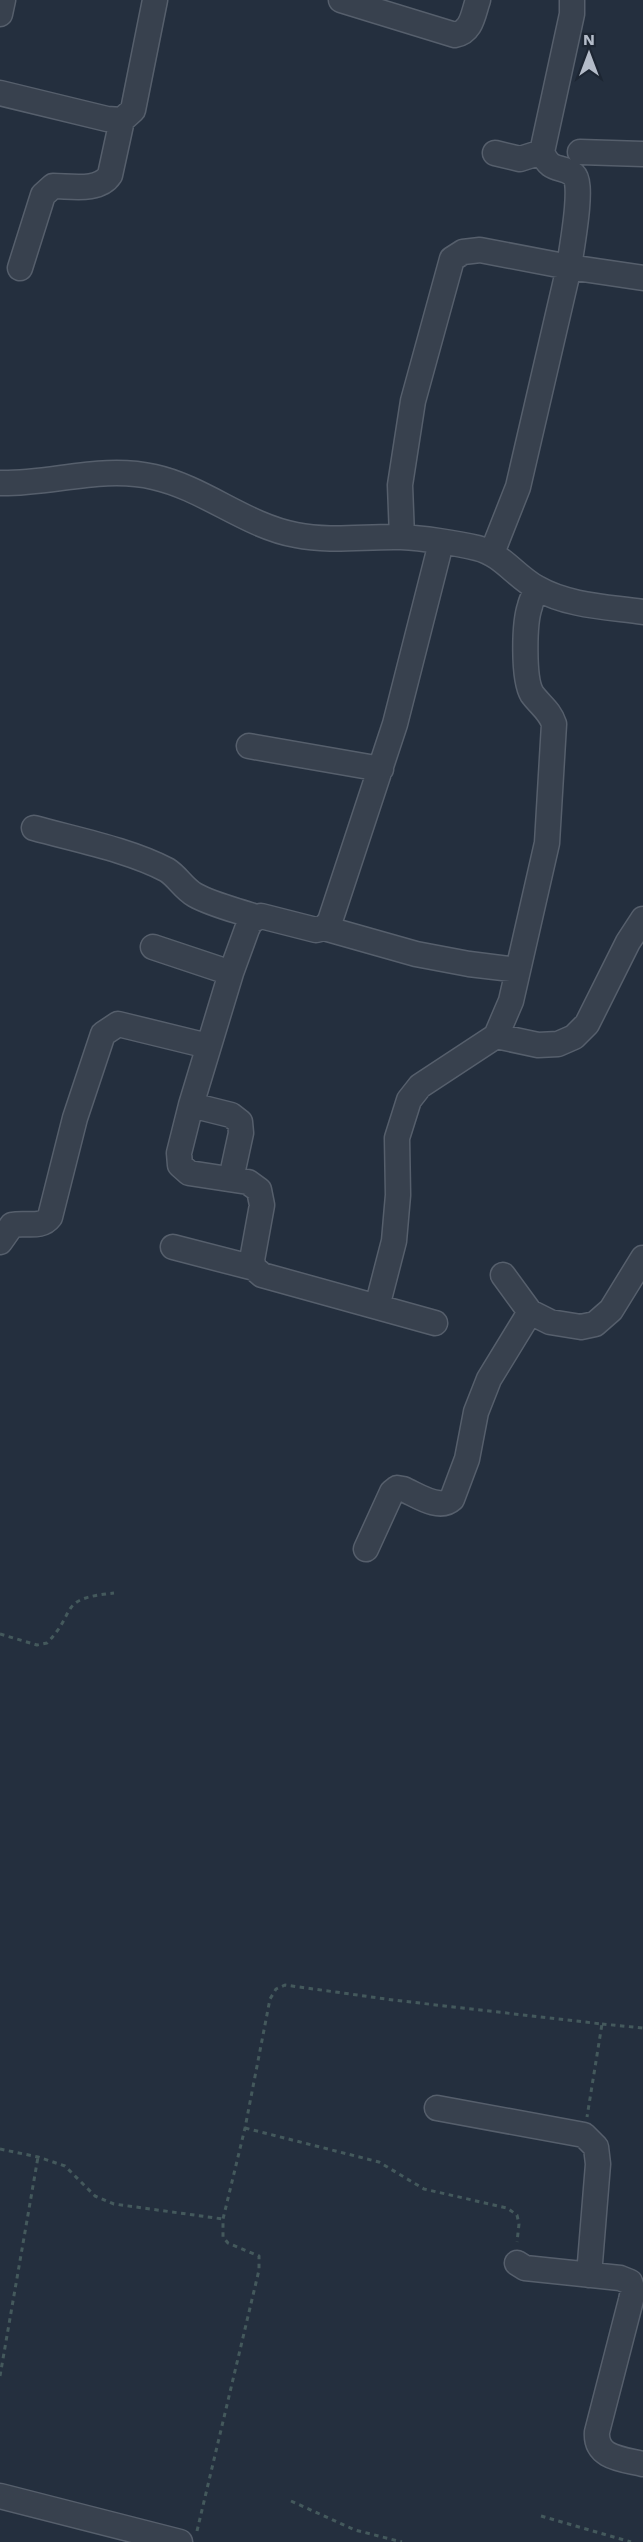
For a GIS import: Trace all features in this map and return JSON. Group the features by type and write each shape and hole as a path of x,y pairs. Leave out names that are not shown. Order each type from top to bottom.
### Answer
{"street":[{"path":"0,14 3,0"},
{"path":"20,268 43,195 47,189 53,186 94,186 106,182 111,175 122,120 133,110 155,0"},
{"path":"341,0 456,35 463,34 469,27 478,0"},
{"path":"492,553 518,487 569,267 578,180 573,174 553,168 546,161 542,152 572,14 572,0"},
{"path":"0,93 107,119 122,120"},
{"path":"495,153 520,159 542,152"},
{"path":"580,152 643,154"},
{"path":"402,537 400,485 412,400 452,259 463,252 480,250 643,278"},
{"path":"0,483 30,483 124,472 154,477 294,535 323,539 402,537 477,548 492,553 537,589 577,602 643,612"},
{"path":"324,928 330,921 340,896 395,724 441,543"},
{"path":"377,1307 394,1240 398,1196 397,1138 409,1100 420,1086 496,1036 511,1001 547,843 554,724 551,714 533,694 527,674 526,623 537,589"},
{"path":"249,746 381,770"},
{"path":"34,828 131,856 157,866 169,871 185,888 196,895 256,917"},
{"path":"254,1268 252,1260 262,1205 260,1190 248,1182 189,1173 180,1165 179,1153 208,1046 231,973 247,929 256,917 261,915 306,929 324,928 416,954 518,970"},
{"path":"496,1036 538,1045 558,1044 574,1037 587,1024 628,942 643,919"},
{"path":"153,947 231,973"},
{"path":"0,1242 12,1225 38,1224 46,1222 50,1216 75,1118 103,1034 118,1024 208,1046"},
{"path":"191,1105 231,1115 240,1122 241,1133 231,1179"},
{"path":"173,1247 254,1268 262,1275 435,1323"},
{"path":"503,1275 530,1312 550,1322 581,1327 595,1324 610,1310 643,1258"},
{"path":"366,1549 392,1492 397,1488 403,1488 440,1505 452,1499 467,1459 476,1412 489,1379 530,1312"},
{"path":"437,2108 584,2135 596,2147 598,2164 589,2275"},
{"path":"518,2263 525,2268 620,2277 630,2282 633,2290 596,2443 601,2450 615,2457 643,2464"},
{"path":"0,2496 180,2542"}],"path":[{"path":"0,1634 37,1645 47,1644 76,1601 87,1596 114,1593"},
{"path":"195,2542 259,2270 259,2256 228,2242 223,2237 223,2218 245,2128 270,1999 276,1989 285,1985 393,2001 643,2028"},
{"path":"584,2135 602,2024"},
{"path":"245,2128 379,2162 424,2189 507,2208 518,2215 518,2263"},
{"path":"0,2149 38,2157 65,2166 95,2196 114,2204 223,2218"},
{"path":"0,2376 38,2157"},
{"path":"291,2501 348,2528 402,2542"},
{"path":"541,2516 631,2542"}]}
